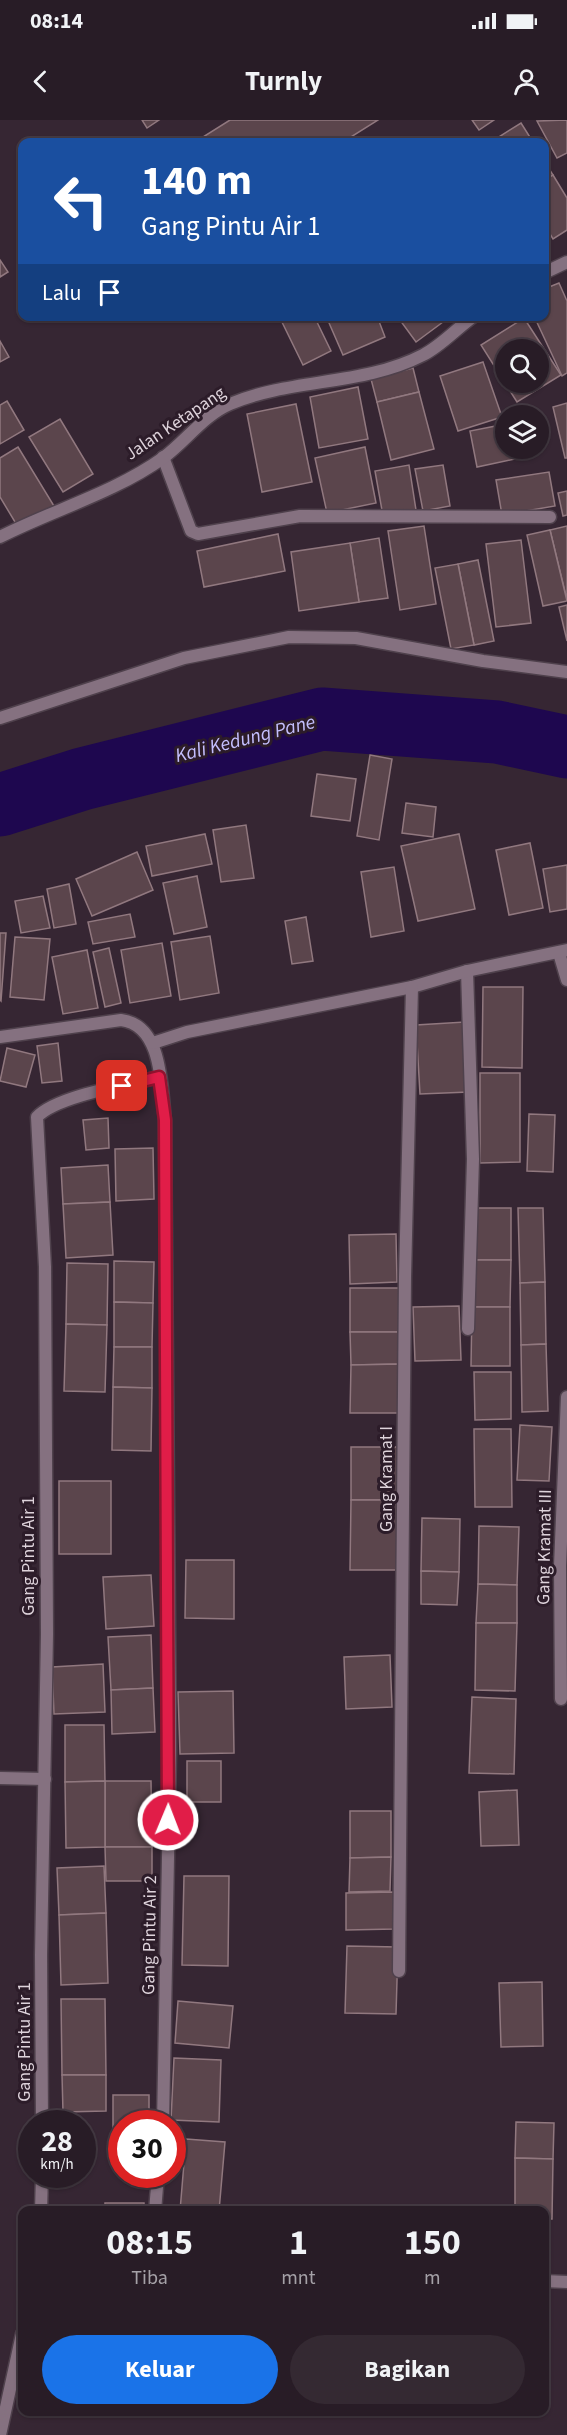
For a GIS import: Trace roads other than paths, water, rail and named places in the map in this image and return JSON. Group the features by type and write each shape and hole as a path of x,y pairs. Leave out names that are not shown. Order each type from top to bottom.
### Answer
{"street":[{"path":"549,271 567,262"},
{"name":"Jalan Ketapang","path":"0,537 98,494 163,457 191,431 227,405 264,391 348,379 385,369 424,355 468,321"},
{"path":"163,457 191,531 198,534 300,516 550,517"},
{"path":"0,718 183,658 289,637 356,638 483,661 567,672"},
{"path":"0,1037 121,1020 141,1026 151,1040 411,987 467,971 563,952 567,980"},
{"path":"467,971 474,1159 468,1329"},
{"name":"Gang Kramat I","path":"399,1971 405,1277 411,987"},
{"name":"Gang Pintu Air 2","path":"151,1040 165,1120 170,1751 163,2110"},
{"name":"Gang Pintu Air 1","path":"42,2110 47,1634 45,1267 37,1117 45,1110 84,1095 158,1072"},
{"name":"Gang Kramat III","path":"561,1699 560,1566 567,1396"},
{"path":"0,1778 45,1779"},
{"path":"40,2206 41,2188"},
{"path":"155,2206 157,2188"},
{"path":"549,2281 567,2282"},
{"path":"0,2435 18,2352"}],"waterway":[{"name":"Kali Kedung Pane","path":"0,805 82,779 322,719 497,732 567,747"}]}
